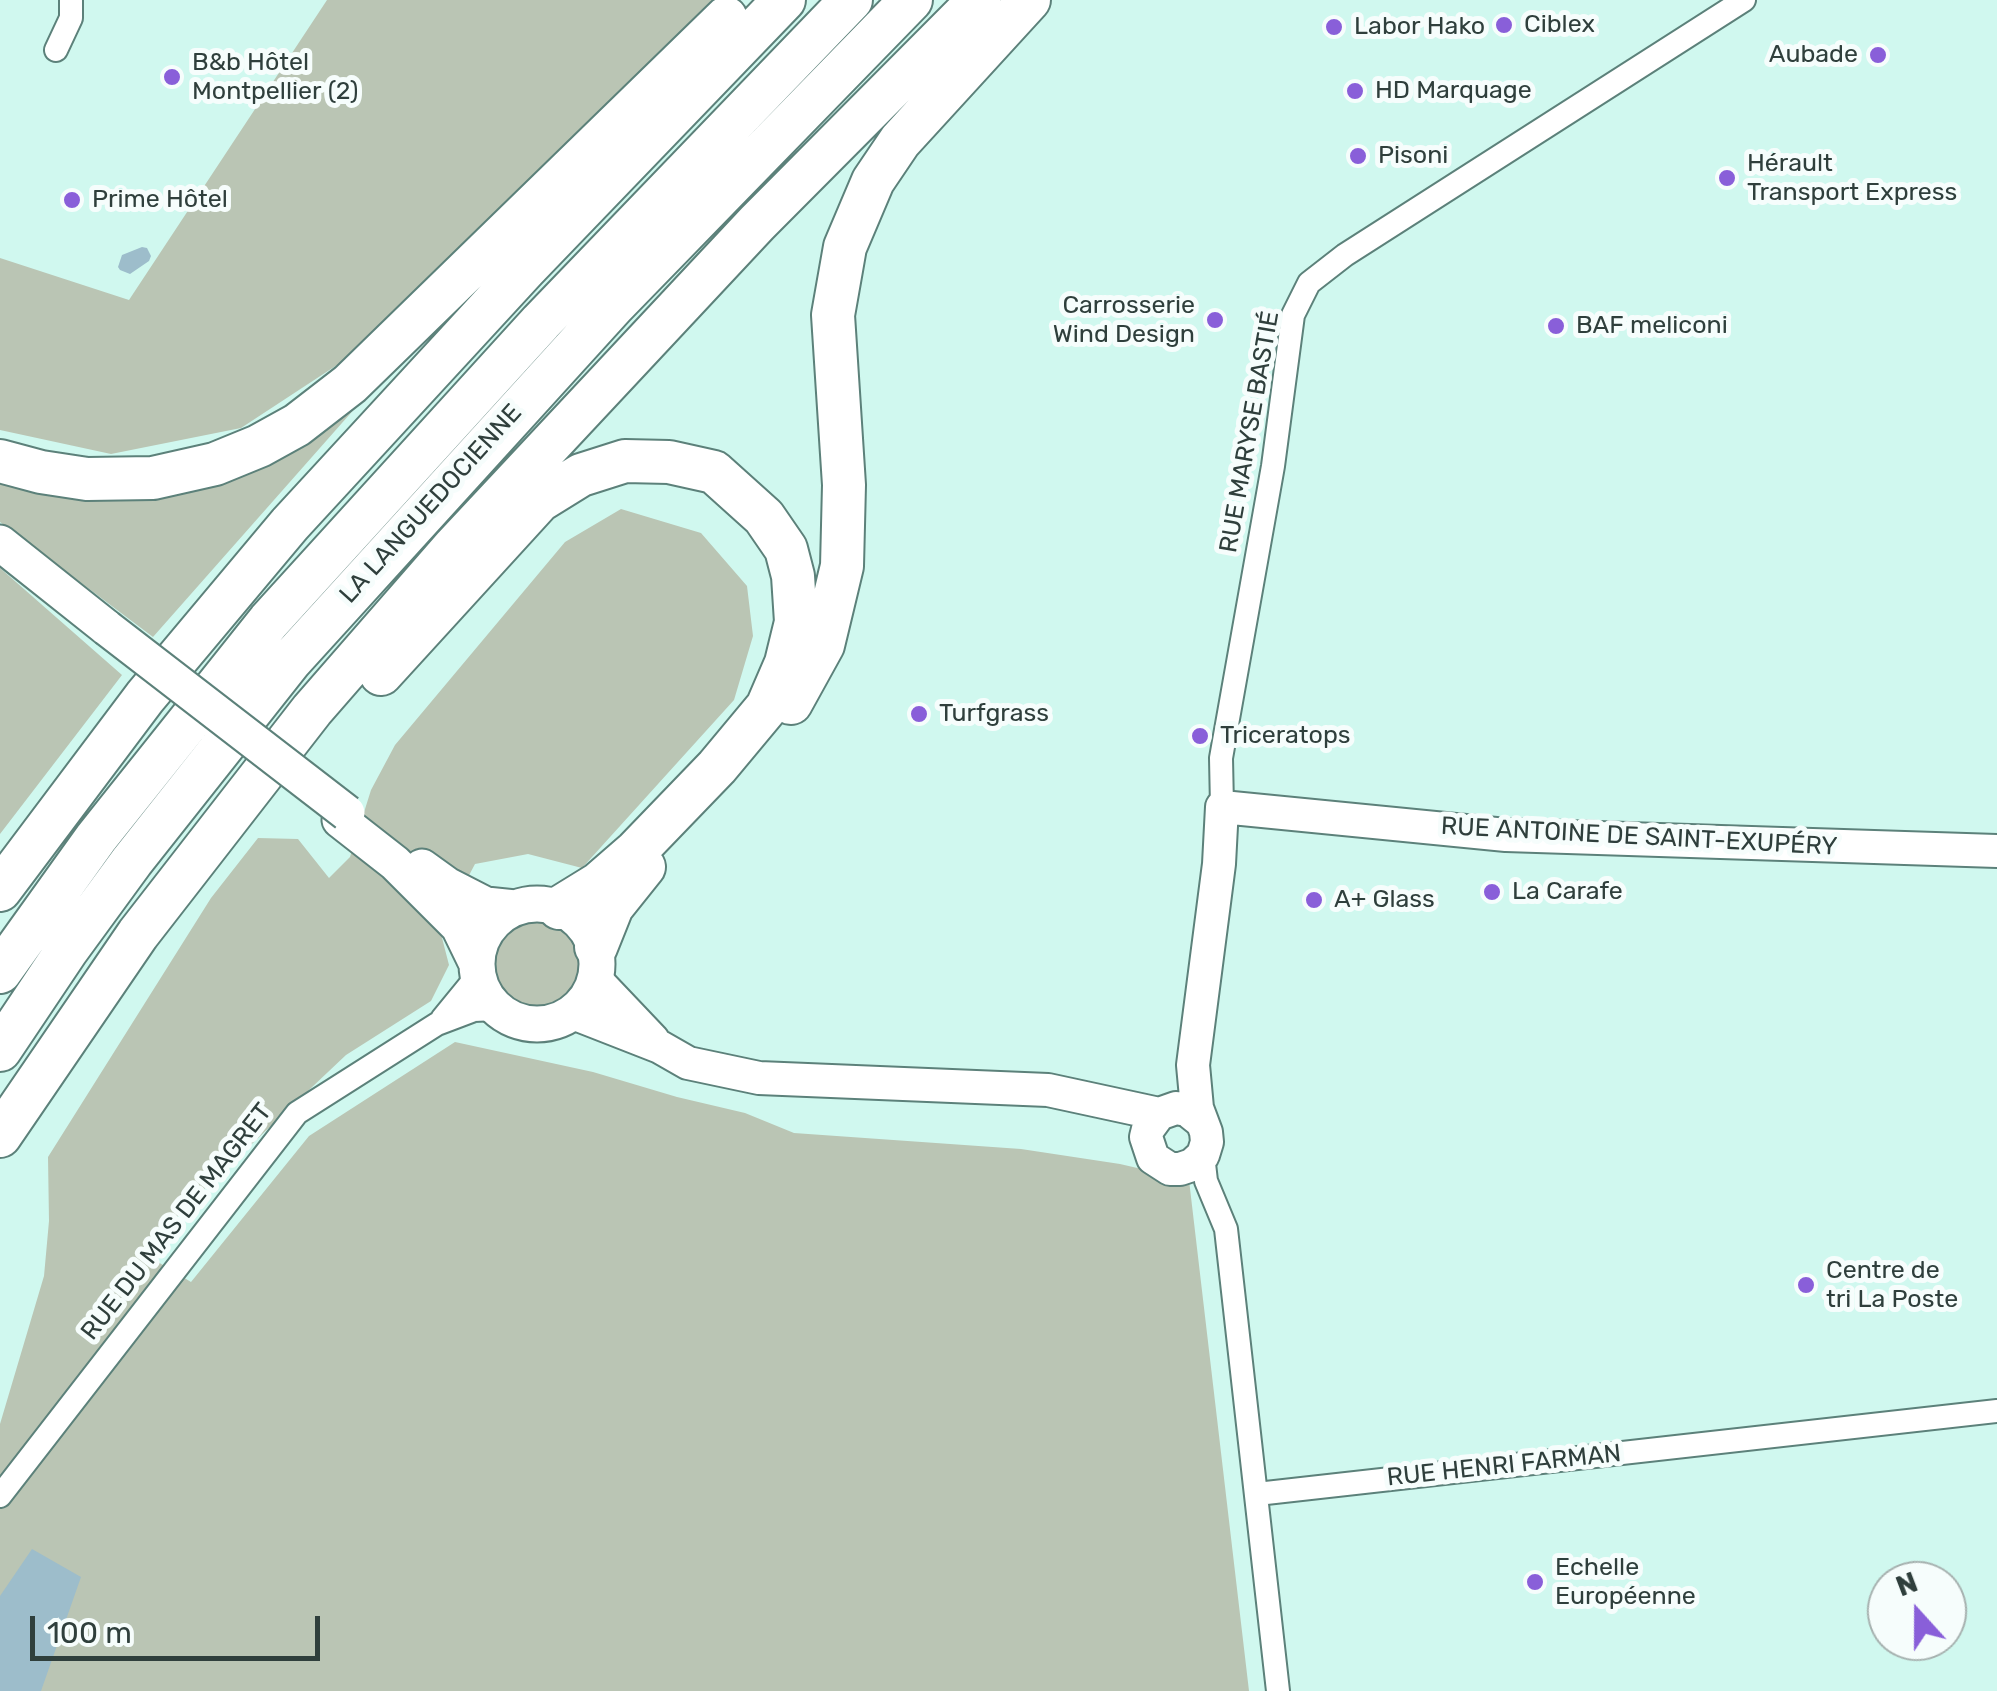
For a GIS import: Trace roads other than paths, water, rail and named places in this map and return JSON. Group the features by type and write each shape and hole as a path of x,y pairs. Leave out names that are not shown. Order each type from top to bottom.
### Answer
{"highway":[{"path":"0,461 74,478 154,478 227,460 296,426 350,384 745,0"},
{"path":"0,890 121,727 290,524 524,269 784,0"},
{"name":"LA LANGUEDOCIENNE","path":"0,972 96,838 280,607 554,308 852,0"},
{"name":"LA LANGUEDOCIENNE","path":"0,1050 132,861 291,660 613,306 911,0"},
{"path":"0,1136 138,934 312,710 454,547 757,223 979,0"},
{"path":"596,963 612,907 625,888 762,744 812,668 834,610 844,542 833,315 845,247 873,181 900,141 1029,0"},
{"path":"138,934 540,501 581,475 625,461 669,462 714,472 764,517 786,549 793,576 796,622 786,663 767,706 718,767 615,871 560,908"}],"main road":[{"path":"0,543 104,633"},
{"path":"0,558 344,816 447,885 486,906 545,904 560,908 586,928 596,963 587,998 573,1013 554,1022 513,1020 496,1008 486,996 459,927 344,816"},
{"path":"477,970 487,930 515,908"}],"street":[{"path":"56,50 71,18 71,0"},
{"name":"RUE MARYSE BASTIÉ","path":"1222,808 1221,758 1273,466 1293,316 1309,284 1344,255 1744,0"},
{"path":"573,1013 660,1047 688,1063 759,1078 1048,1090 1171,1120 1207,1142 1191,1162 1170,1168 1152,1158 1171,1120 1196,1108 1193,1065 1219,864 1222,808"},
{"name":"RUE ANTOINE DE SAINT-EXUPÉRY","path":"1222,808 1506,836 1997,852"},
{"path":"596,963 660,1047"},
{"name":"RUE DU MAS DE MAGRET","path":"437,1024 477,970"},
{"name":"RUE DU MAS DE MAGRET","path":"0,1496 297,1113 437,1024 474,1010 496,1008"},
{"path":"1191,1162 1227,1248 1278,1691"},
{"name":"RUE HENRI FARMAN","path":"1257,1494 1997,1412"}],"water":[{"path":"142,247 151,256 149,261 130,274 120,270 122,255"},
{"path":"32,1549 81,1577 41,1691 0,1691 0,1596"}],"place":[{"name":"Ciblex","path":"1504,25"},
{"name":"Labor Hako","path":"1334,27"},
{"name":"Aubade","path":"1878,55"},
{"name":"B&b Hôtel Montpellier (2)","path":"172,77"},
{"name":"HD Marquage","path":"1355,91"},
{"name":"Pisoni","path":"1358,156"},
{"name":"Hérault Transport Express","path":"1727,178"},
{"name":"Prime Hôtel","path":"72,200"},
{"name":"Carrosserie Wind Design","path":"1215,320"},
{"name":"BAF meliconi","path":"1556,326"},
{"name":"Turfgrass","path":"919,714"},
{"name":"Triceratops","path":"1200,736"},
{"name":"La Carafe","path":"1492,892"},
{"name":"A+ Glass","path":"1314,900"},
{"name":"Centre de tri La Poste","path":"1806,1285"},
{"name":"Echelle Européenne","path":"1535,1582"}]}
